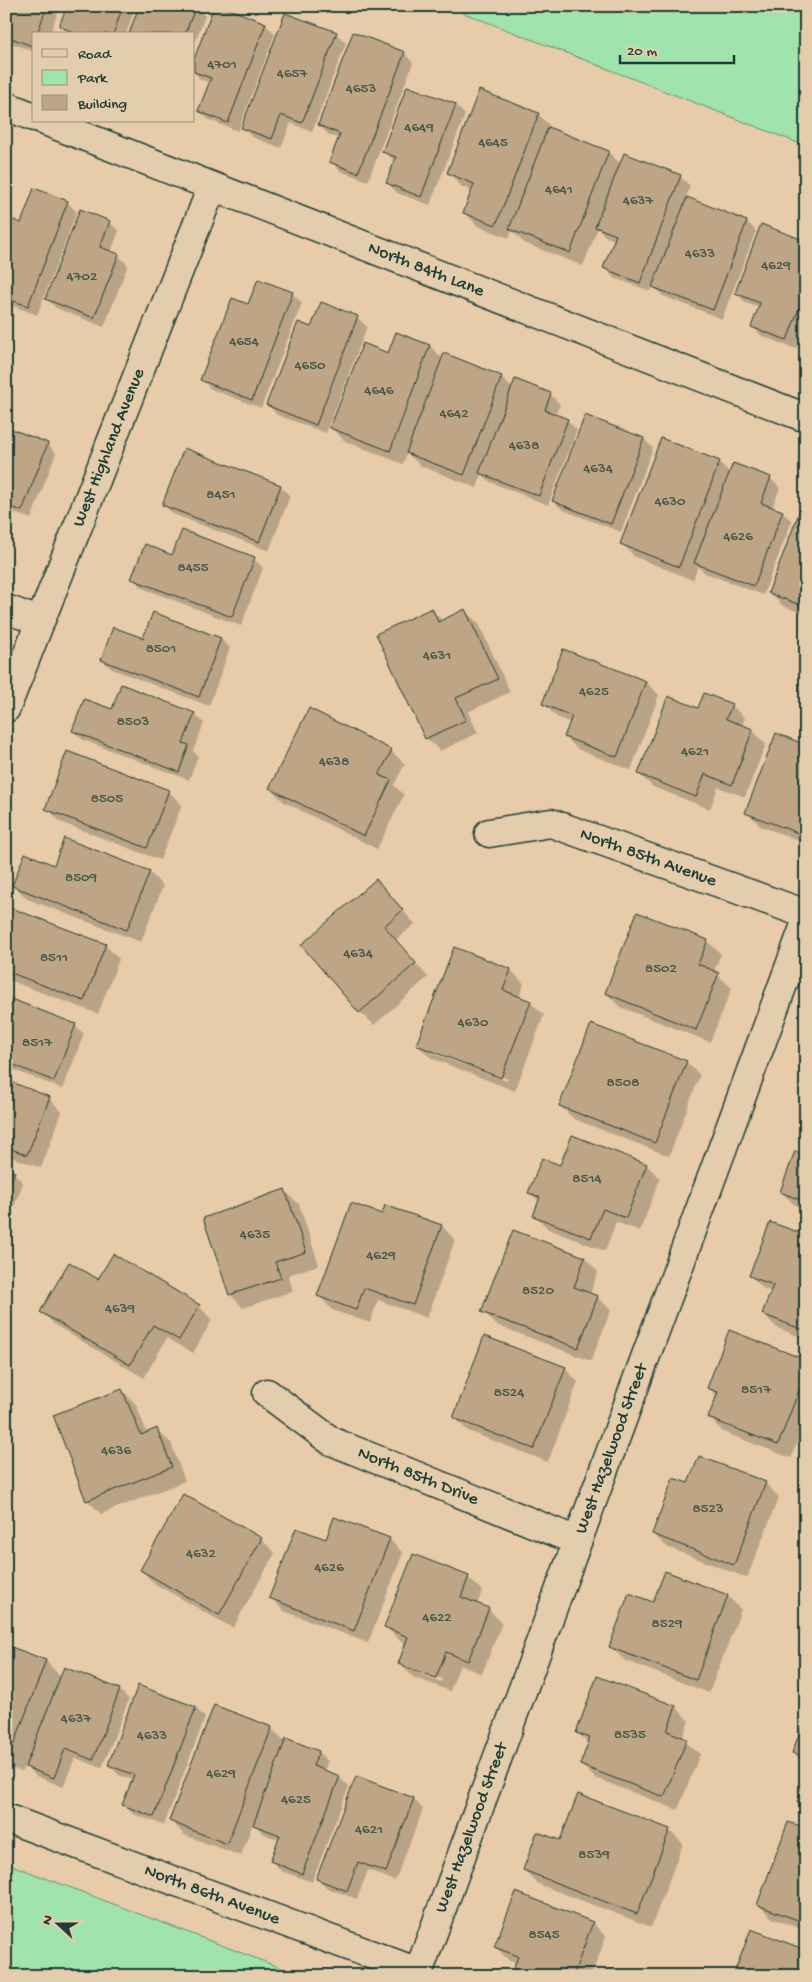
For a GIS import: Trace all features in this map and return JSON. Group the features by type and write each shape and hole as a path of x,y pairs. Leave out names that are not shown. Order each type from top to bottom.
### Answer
{"street":[{"path":"6,106 32,116"},
{"name":"North 84th Lane","path":"48,122 806,418"},
{"name":"West Highland Avenue","path":"6,708 212,187"},
{"path":"6,609 39,621"},
{"name":"North 85th Avenue","path":"489,833 551,823 806,914"},
{"name":"West Hazelwood Street","path":"417,1974 806,922"},
{"name":"North 85th Drive","path":"267,1393 331,1441 578,1541"},
{"name":"North 86th Avenue","path":"6,1818 417,1974"}],"green space":[{"path":"464,6 806,6 806,146 461,12"},
{"path":"6,1863 302,1976 6,1976"}],"building":[{"path":"6,6 47,6 38,32 32,32 32,46 6,36"},
{"path":"67,6 123,6 114,32 72,32 59,26"},
{"path":"139,6 196,6 186,32 130,32"},
{"path":"214,6 221,6 266,23 228,123 198,111 211,78 195,72 195,56"},
{"path":"285,13 337,32 302,123 281,115 272,139 241,128"},
{"path":"353,32 405,52 358,173 329,162 340,134 318,125"},
{"path":"407,86 456,104 421,197 386,183 396,157 382,152"},
{"path":"479,90 539,113 496,225 463,213 474,184 447,173"},
{"path":"548,127 609,151 570,253 509,229"},
{"path":"624,153 681,175 640,283 603,268 616,235 595,227"},
{"path":"34,188 68,201 28,306 6,298 6,217 21,223"},
{"path":"687,197 747,221 713,310 652,287"},
{"path":"80,209 110,221 100,247 119,254 94,318 45,299"},
{"path":"761,224 806,241 806,290 787,340 751,327 760,303 735,293"},
{"path":"258,279 293,292 252,400 200,380 232,298 248,304"},
{"path":"321,302 358,316 316,425 266,405 298,322 311,327"},
{"path":"806,329 806,346 800,344"},
{"path":"396,332 430,345 390,451 330,428 363,343 388,353"},
{"path":"444,353 502,376 464,475 406,453"},
{"path":"515,379 551,393 545,410 568,419 539,496 479,473"},
{"path":"585,415 644,438 611,524 552,501"},
{"path":"6,427 48,443 22,511 6,505"},
{"path":"661,438 720,461 679,567 620,544"},
{"path":"184,448 281,485 259,542 162,505"},
{"path":"733,463 771,477 761,503 783,511 754,586 694,563"},
{"path":"806,495 806,607 768,593"},
{"path":"182,530 255,557 232,617 131,579 145,544 172,555"},
{"path":"432,608 438,622 465,609 498,679 456,698 466,720 425,739 376,634"},
{"path":"153,612 221,638 199,697 101,660 113,627 143,638"},
{"path":"563,649 646,681 617,757 564,737 572,716 542,704"},
{"path":"121,684 195,713 183,743 189,745 179,772 72,731 84,699 112,709"},
{"path":"704,693 732,704 726,719 753,729 732,785 705,774 696,797 638,774 668,696 698,708"},
{"path":"309,708 392,750 379,775 391,780 364,836 269,788"},
{"path":"776,733 806,745 806,836 745,813"},
{"path":"67,751 169,790 147,848 45,809"},
{"path":"64,838 150,871 127,930 12,886 25,853 54,865"},
{"path":"376,879 403,910 384,926 416,963 359,1013 301,945"},
{"path":"6,906 106,944 84,1001 6,971"},
{"path":"637,912 708,940 698,964 719,973 696,1030 605,993"},
{"path":"454,947 511,969 503,990 531,1001 501,1078 416,1045"},
{"path":"6,997 76,1024 54,1081 6,1062"},
{"path":"591,1024 687,1061 655,1143 559,1106"},
{"path":"6,1080 50,1097 27,1155 6,1147"},
{"path":"572,1135 647,1164 626,1218 603,1209 591,1238 533,1216 540,1197 528,1193 542,1158 560,1165"},
{"path":"795,1151 806,1155 806,1202 780,1192"},
{"path":"6,1169 15,1172 6,1194"},
{"path":"285,1189 306,1252 275,1262 281,1278 229,1295 203,1218"},
{"path":"351,1203 382,1214 385,1205 442,1225 413,1305 364,1288 356,1310 317,1296"},
{"path":"770,1222 806,1235 806,1331 762,1314 773,1285 749,1276"},
{"path":"513,1230 585,1257 574,1287 598,1296 578,1348 481,1312"},
{"path":"113,1254 200,1305 179,1340 153,1325 130,1365 40,1312 69,1262 98,1279"},
{"path":"729,1330 806,1360 806,1372 778,1445 708,1418 718,1392 707,1388"},
{"path":"484,1336 566,1367 534,1449 453,1418"},
{"path":"122,1389 141,1435 157,1428 172,1467 86,1501 53,1415"},
{"path":"699,1456 766,1482 734,1565 652,1534 673,1478 688,1483"},
{"path":"183,1494 262,1538 219,1615 140,1570"},
{"path":"334,1517 390,1538 354,1631 269,1598 296,1528 326,1539"},
{"path":"413,1554 469,1576 461,1597 489,1608 468,1661 446,1652 436,1678 398,1664 408,1637 384,1627"},
{"path":"665,1571 728,1595 696,1680 609,1647 629,1593 653,1602"},
{"path":"6,1645 46,1660 8,1760 6,1759"},
{"path":"64,1667 120,1689 93,1760 65,1749 54,1778 25,1767"},
{"path":"597,1676 676,1706 667,1731 687,1739 664,1797 580,1765 590,1738 576,1733"},
{"path":"138,1685 196,1707 154,1817 122,1805 134,1775 108,1765"},
{"path":"214,1705 272,1727 227,1844 169,1821"},
{"path":"806,1716 806,1759 792,1753"},
{"path":"286,1738 319,1751 313,1766 340,1776 302,1874 270,1861 280,1835 253,1825"},
{"path":"356,1776 414,1798 386,1872 358,1862 347,1891 316,1879"},
{"path":"806,1780 806,1806 797,1802"},
{"path":"578,1794 670,1829 637,1914 523,1870 537,1832 560,1840"},
{"path":"788,1822 806,1828 806,1923 757,1905"},
{"path":"516,1892 593,1922 573,1976 511,1976 518,1956 494,1947"},
{"path":"751,1929 806,1950 806,1976 733,1976"}]}
